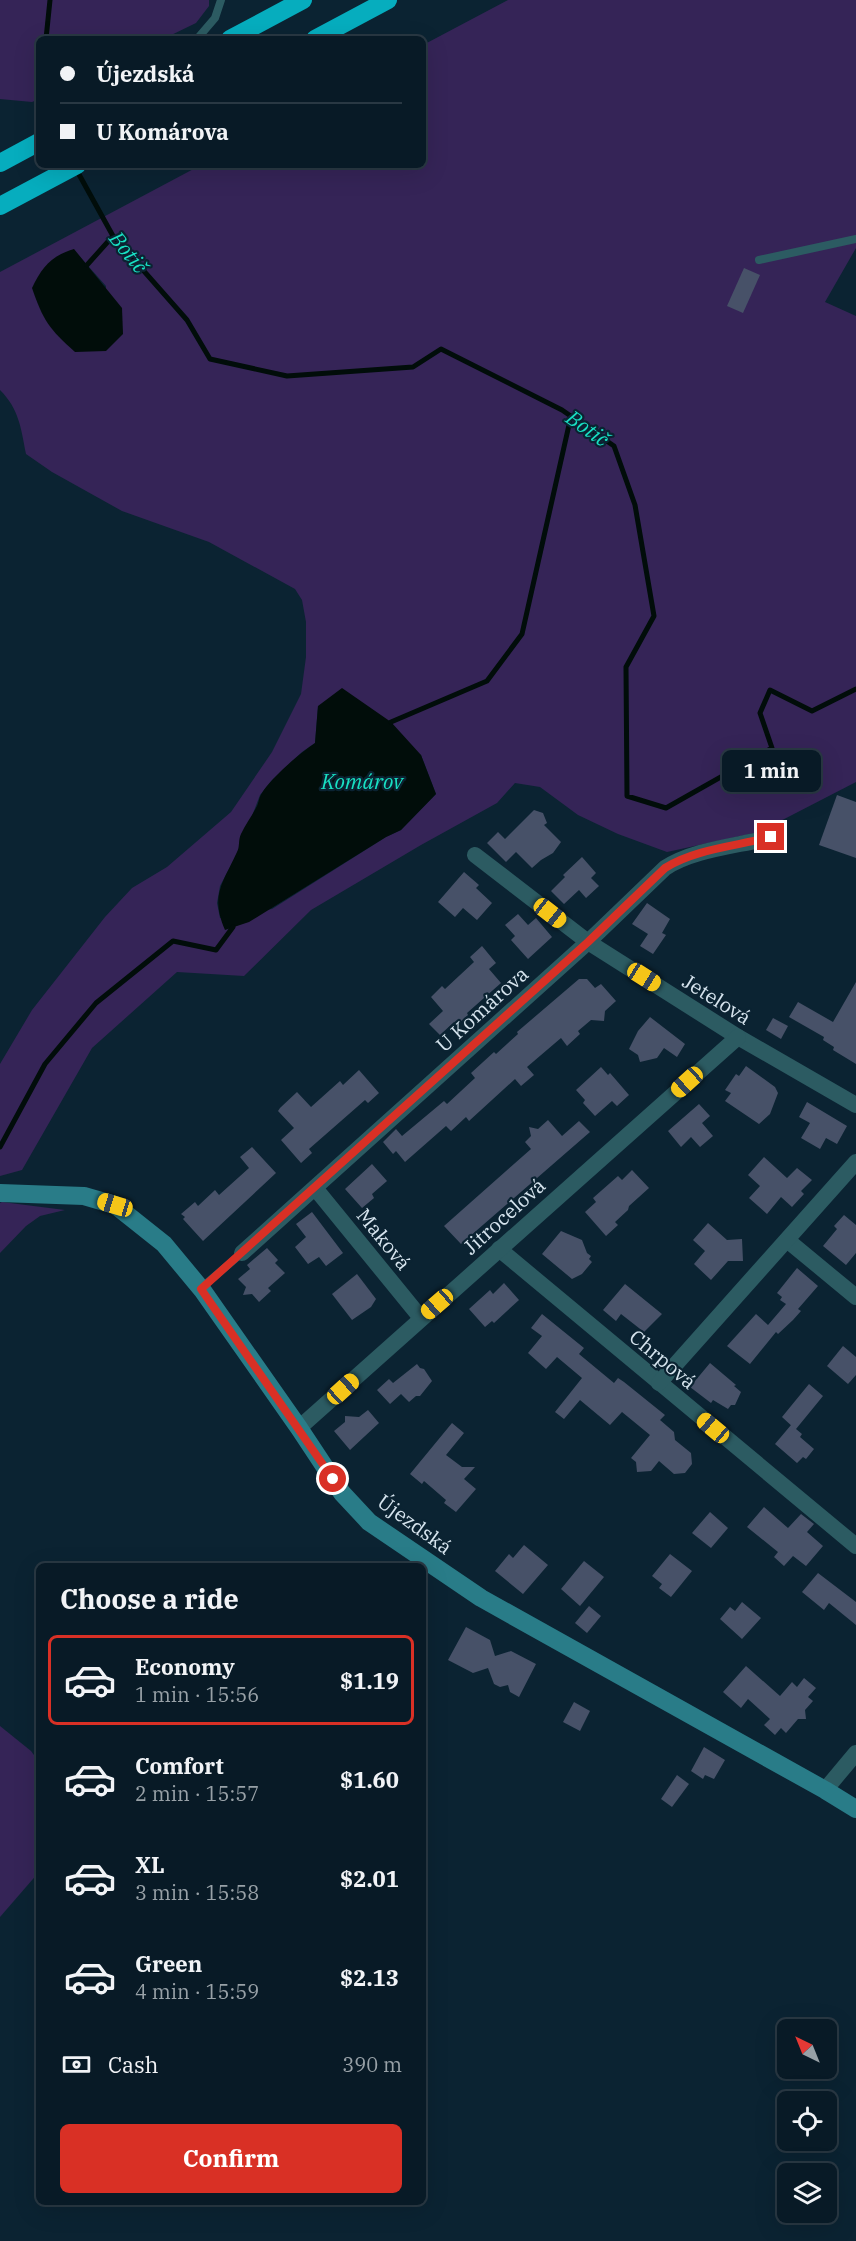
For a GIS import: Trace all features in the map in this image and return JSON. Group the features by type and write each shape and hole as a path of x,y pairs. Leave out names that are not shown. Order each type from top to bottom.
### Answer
{"highway":[{"path":"236,36 303,0"},
{"path":"321,36 388,0"},
{"path":"0,163 32,146"},
{"path":"0,206 71,168"}],"street":[{"name":"U Komárova","path":"242,1253 588,942 665,868 695,855 771,837"},
{"name":"Jetelová","path":"475,855 588,942 738,1037 856,1105"},
{"name":"Jitrocelová","path":"299,1428 738,1037"},
{"path":"659,1383 856,1162"},
{"name":"Maková","path":"315,1188 421,1318"},
{"name":"Újezdská","path":"0,1193 84,1196 115,1205 164,1244 201,1289 342,1493 369,1522 481,1598 856,1809"},
{"path":"787,1240 856,1297"},
{"name":"Chrpová","path":"499,1249 856,1546"},
{"path":"825,1790 856,1754"}],"lane":[{"path":"200,36 215,18 221,0"},
{"path":"759,260 856,238"},
{"path":"201,1289 242,1253"}],"shaded area":[{"path":"0,0 209,0 209,6 196,23 169,36 36,36 36,100 32,102 0,99"},
{"path":"508,0 856,0 856,248 825,302 856,316 856,782 759,832 667,852 618,834 578,815 540,787 515,783 497,803 311,910 244,976 177,972 92,1048 22,1170 0,1176 0,1064 32,1010 105,917 132,888 167,867 231,812 272,752 301,694 306,657 306,622 302,600 295,589 209,542 122,511 52,472 26,454 21,427 15,412 0,390 0,272 195,168 426,168 426,43","holes":["73,249 106,286 106,351","318,706 421,755 436,794 401,830 386,837 272,909 220,918 217,903 220,886 239,850 260,795 272,780 315,743"]},
{"path":"0,1203 65,1210 40,1216 26,1226 0,1253"},
{"path":"0,1726 31,1751 36,1758 36,1875 0,1917"}],"water":[{"path":"74,249 122,308 123,334 106,351 75,352 48,323 32,288 48,263 59,255"},
{"name":"Komárov","path":"342,688 391,722 421,755 436,794 401,830 249,922 225,930 219,907 220,890 238,850 240,836 266,787 286,766 315,743 318,706"}],"building":[{"path":"744,268 760,275 743,313 727,306"},
{"path":"837,795 856,802 856,858 819,845"},
{"path":"534,810 543,813 547,823 544,825 561,842 553,853 532,868 516,852 506,862 487,843 498,832 505,839"},
{"path":"582,857 596,873 591,878 599,886 586,898 579,890 564,904 551,891 565,877 563,875"},
{"path":"464,872 479,885 476,888 492,903 477,920 463,908 455,917 438,902"},
{"path":"647,903 670,919 662,933 666,935 653,954 640,946 648,934 632,924"},
{"path":"518,914 528,925 536,918 552,937 528,959 511,940 515,936 505,925"},
{"path":"482,946 496,963 489,969 501,983 457,1025 454,1022 440,1035 429,1024 443,1011 431,997 442,986 445,989 474,962 470,957"},
{"path":"579,979 587,979 595,988 601,984 616,1001 605,1011 604,1021 591,1020 578,1031 580,1034 567,1046 561,1038 527,1067 534,1075 521,1086 515,1079 469,1121 466,1117 451,1131 446,1126 405,1162 396,1151 393,1154 383,1142 396,1129 402,1136 444,1101 447,1104 475,1078 471,1073 494,1052 496,1054 518,1034 517,1032"},
{"path":"856,982 856,1064 833,1050 834,1047 823,1040 824,1037 789,1017 798,1002 833,1022"},
{"path":"650,1017 685,1044 677,1057 664,1048 657,1058 640,1062 638,1055 629,1049 638,1031"},
{"path":"773,1018 788,1026 781,1039 766,1030"},
{"path":"746,1066 775,1087 778,1093 770,1114 759,1124 725,1101 731,1093 725,1090 736,1074 739,1076"},
{"path":"601,1067 608,1075 610,1073 629,1095 617,1106 612,1101 595,1116 583,1103 585,1100 576,1090"},
{"path":"359,1070 379,1093 368,1103 365,1100 309,1149 312,1153 301,1163 281,1140 294,1128 278,1111 297,1092 311,1107 340,1081 343,1085"},
{"path":"807,1102 847,1126 837,1144 826,1138 820,1149 801,1138 810,1123 799,1117"},
{"path":"699,1104 710,1116 702,1123 713,1136 700,1147 691,1137 681,1147 668,1131"},
{"path":"548,1120 562,1136 579,1121 590,1132 461,1244 444,1226 531,1149 525,1142 531,1136 529,1127 538,1129"},
{"path":"252,1147 276,1173 203,1241 181,1214 195,1202 198,1206 215,1190 219,1195 249,1168 240,1157"},
{"path":"764,1157 787,1178 797,1168 812,1180 801,1191 804,1194 792,1207 781,1197 767,1214 749,1198 760,1186 748,1175"},
{"path":"372,1164 387,1181 372,1194 374,1198 362,1208 345,1189"},
{"path":"632,1170 649,1188 629,1206 628,1210 615,1222 618,1225 606,1236 585,1212 596,1202 593,1198 618,1176 622,1180"},
{"path":"312,1212 343,1253 326,1266 319,1257 308,1264 295,1247 306,1237 296,1224"},
{"path":"844,1215 856,1225 856,1253 846,1265 823,1246 837,1229 834,1226"},
{"path":"708,1223 727,1240 742,1239 743,1261 728,1261 711,1280 694,1264 705,1251 693,1240"},
{"path":"561,1231 582,1240 587,1253 591,1256 589,1259 592,1262 582,1274 572,1279 542,1254"},
{"path":"267,1248 278,1260 275,1263 285,1273 268,1288 271,1291 259,1302 252,1294 243,1295 246,1287 238,1279 250,1269 247,1265"},
{"path":"797,1268 818,1286 798,1309 801,1311 778,1334 776,1332 750,1364 727,1346 756,1314 768,1325 786,1304 780,1300 782,1297 777,1293"},
{"path":"357,1274 376,1299 371,1307 352,1320 332,1294"},
{"path":"504,1283 519,1300 494,1323 492,1321 485,1327 469,1309 490,1290 493,1294"},
{"path":"625,1284 662,1314 644,1332 621,1314 616,1321 603,1310"},
{"path":"542,1314 584,1348 579,1354 614,1383 618,1378 665,1415 660,1420 674,1432 675,1440 691,1453 692,1464 685,1473 674,1474 659,1461 651,1471 637,1472 636,1462 631,1458 650,1435 622,1412 610,1425 580,1400 564,1419 555,1412 582,1378 557,1357 546,1369 528,1353 542,1336 531,1328"},
{"path":"843,1346 856,1357 856,1375 848,1384 827,1366"},
{"path":"710,1363 741,1392 735,1405 731,1405 728,1409 713,1400 711,1403 690,1387"},
{"path":"417,1364 424,1369 432,1381 420,1396 416,1396 409,1402 401,1394 390,1404 377,1390 389,1379 393,1383"},
{"path":"809,1384 823,1396 796,1429 802,1434 800,1437 814,1449 806,1459 803,1457 797,1463 775,1444 791,1425 782,1417"},
{"path":"368,1410 379,1423 350,1450 334,1431 345,1422 345,1416 359,1417"},
{"path":"452,1423 464,1433 446,1455 462,1467 475,1467 464,1479 476,1489 456,1512 444,1503 446,1500 424,1481 422,1484 410,1474"},
{"path":"764,1507 788,1528 801,1514 814,1524 807,1532 823,1546 806,1566 793,1556 784,1566 774,1557 778,1552 747,1527"},
{"path":"710,1512 728,1528 711,1548 692,1533"},
{"path":"524,1545 548,1565 523,1594 495,1571 509,1554 513,1558"},
{"path":"670,1554 692,1571 671,1597 659,1588 662,1584 652,1576"},
{"path":"584,1561 604,1577 580,1606 561,1589"},
{"path":"818,1573 856,1602 856,1625 829,1603 824,1610 802,1592"},
{"path":"742,1602 761,1618 742,1639 720,1619 730,1607 735,1611"},
{"path":"589,1606 601,1616 587,1633 575,1623"},
{"path":"466,1627 490,1640 495,1656 511,1651 536,1664 519,1697 510,1692 508,1685 500,1687 494,1684 488,1668 473,1673 448,1660"},
{"path":"746,1666 780,1696 792,1682 797,1687 804,1678 816,1688 808,1697 813,1701 805,1710 806,1719 798,1719 786,1733 781,1728 775,1735 764,1725 770,1719 748,1699 741,1708 723,1692"},
{"path":"574,1702 590,1711 580,1731 563,1722"},
{"path":"704,1747 725,1760 714,1779 705,1775 703,1779 691,1771"},
{"path":"677,1775 689,1784 672,1807 661,1799"}],"waterway":[{"name":"Botič","path":"46,36 50,0"},
{"name":"Botič","path":"76,169 113,236 187,320 210,359 287,376 413,367 441,349 562,410 614,446 635,505 654,616 626,667 627,796 666,808 772,748 760,713 770,690 812,711 856,689"},
{"path":"87,265 113,236"},
{"path":"391,722 487,681 522,634 571,416"},
{"path":"0,1147 45,1064 96,1003 173,941 216,950 233,927"}],"route":[{"path":"333,1479 201,1289 588,942 665,868 695,855 771,837"}]}
